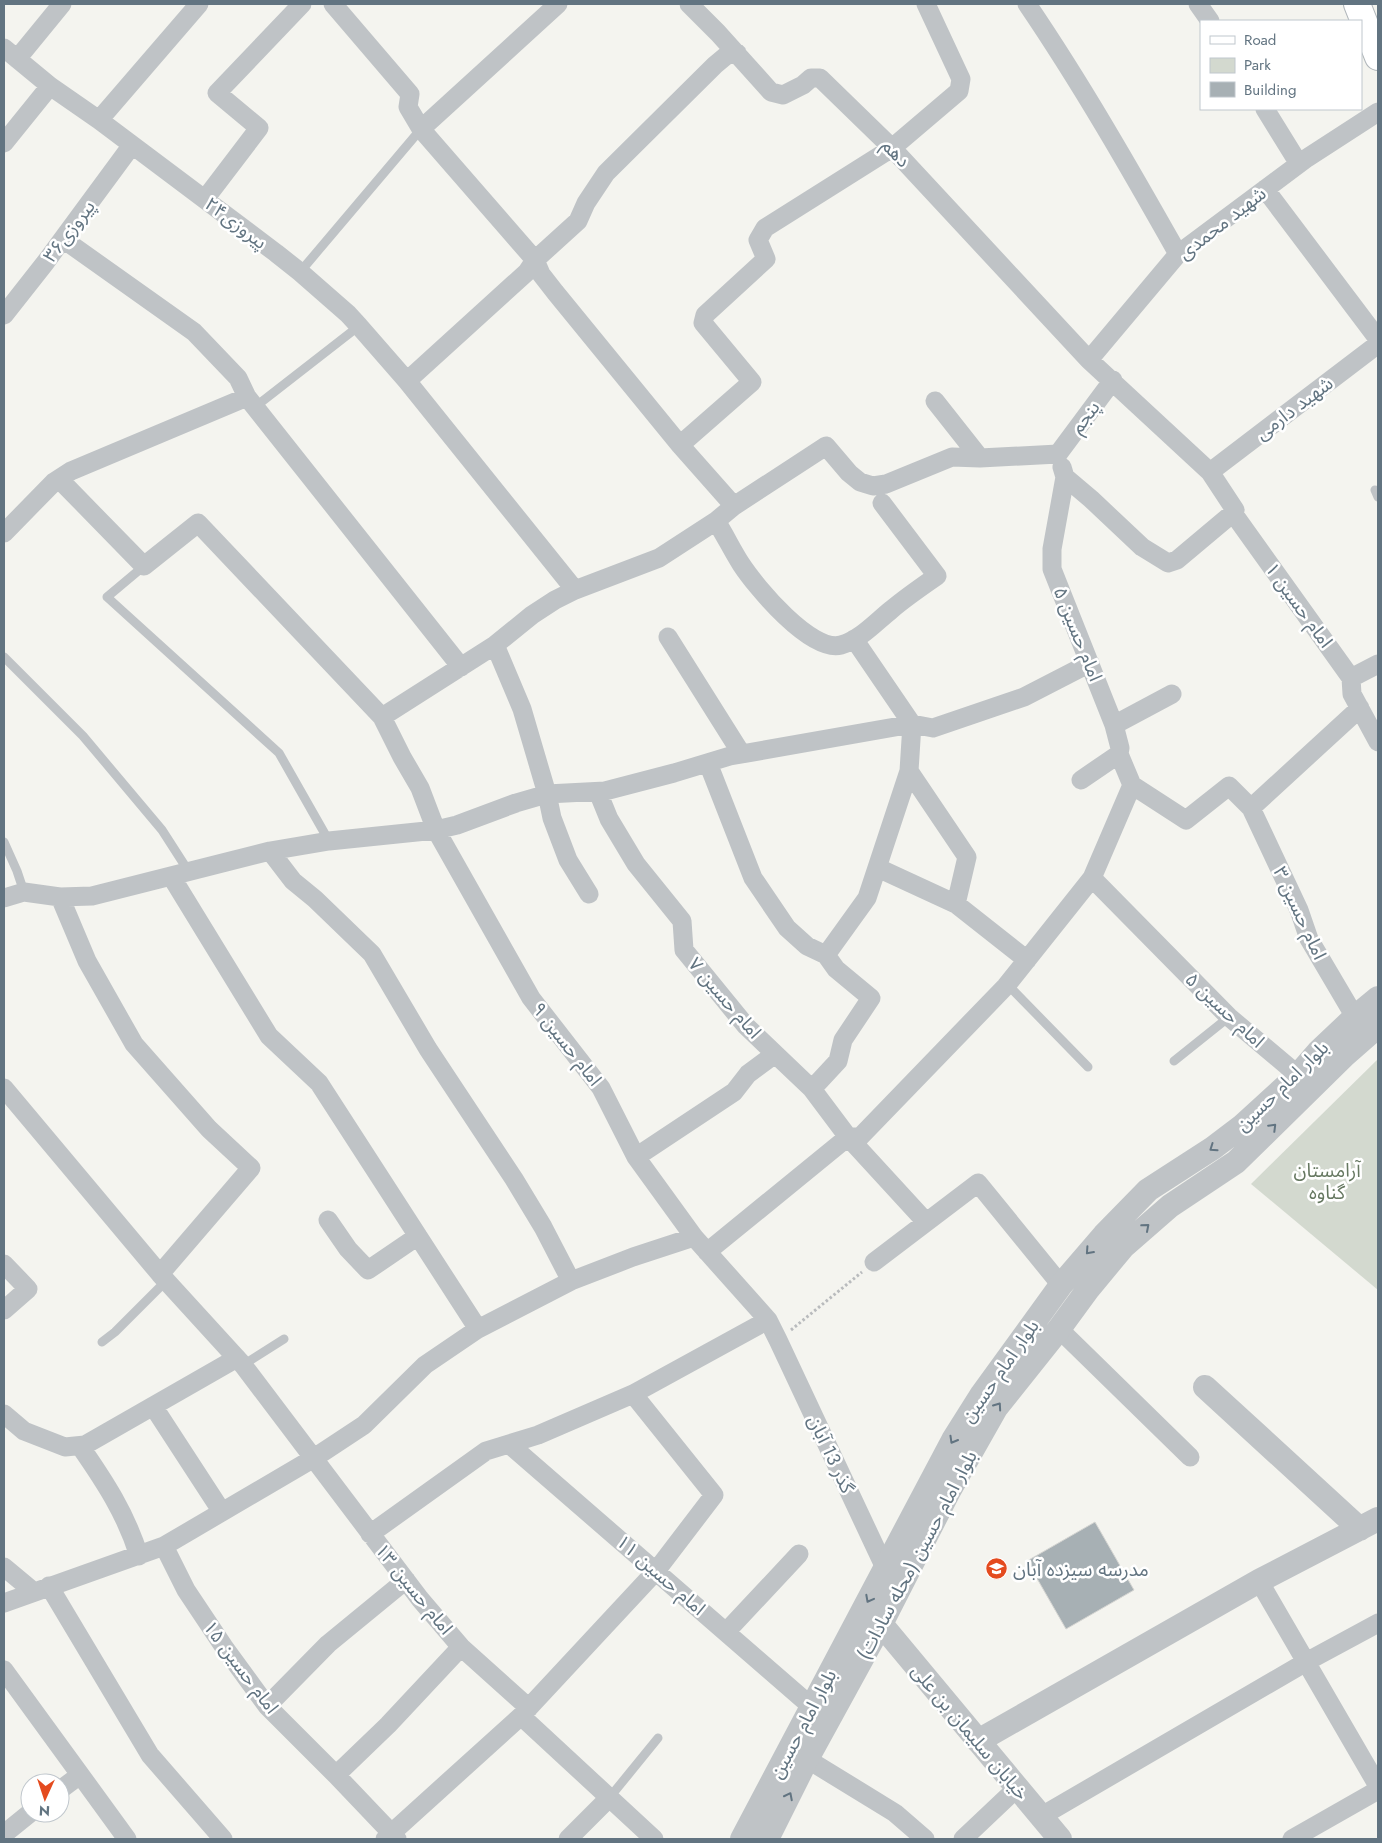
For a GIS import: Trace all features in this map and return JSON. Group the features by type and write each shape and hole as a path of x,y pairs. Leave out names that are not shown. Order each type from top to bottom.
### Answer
{"main road":[{"path":"1367,16 1378,57"}],"street":[{"path":"11,54 62,4"},
{"path":"99,120 199,4"},
{"path":"205,199 259,128 217,93 302,4"},
{"path":"333,4 410,94 408,107 421,130 535,260 554,292 680,445 734,506"},
{"path":"421,130 558,4"},
{"name":"دهم","path":"688,4 771,92 783,95 804,85 811,78 820,78 892,148 1089,360 1113,380"},
{"path":"680,445 752,382 704,323 705,315 766,259 758,240 765,228 892,148 959,91 961,79 926,4"},
{"path":"1027,4 1108,129 1178,254"},
{"path":"1198,4 1209,20"},
{"name":"پیروزی۲۴","path":"11,54 50,86 99,120 300,272 348,314 407,381 575,590"},
{"path":"407,381 527,272 535,260 578,222 586,203 606,173 715,64 727,55 737,54"},
{"path":"4,143 50,86"},
{"path":"1266,110 1300,164"},
{"name":"شهید محمدی","path":"1089,360 1178,254 1300,164 1378,112"},
{"name":"پیروزی۳۶","path":"4,315 132,146"},
{"path":"1265,189 1378,339"},
{"path":"63,239 194,332 238,378 251,402 461,667"},
{"name":"شهید دارمی","path":"1210,472 1378,344"},
{"name":"امام حسین ۱","path":"1113,380 1210,472 1235,510 1234,513 1352,678 1352,694 1378,742"},
{"name":"پنجم","path":"1058,454 1113,380"},
{"path":"935,400 980,458"},
{"path":"4,533 59,479 71,471 251,402"},
{"path":"382,717 495,645 532,615 575,590 659,558 826,446 849,473 860,482 873,486 886,484 952,457 980,458 1058,454 1065,477 1092,499 1142,547 1168,563 1177,560 1234,513"},
{"name":"امام حسین ۵","path":"1065,477 1052,549 1052,569 1114,725 1120,748 1119,754 1132,785"},
{"path":"59,479 144,566"},
{"path":"716,521 742,565 763,592 793,624 812,638 831,646 841,645 854,639 913,592 937,576 882,503"},
{"name":"امام حسین ۹","path":"144,566 198,523 382,717 420,788 436,830 531,998 602,1088 636,1157 694,1237 768,1320"},
{"path":"668,637 741,753"},
{"path":"826,954 867,898 909,771 912,724 854,639"},
{"path":"495,645 522,709 547,794 552,818 568,860 589,894"},
{"path":"4,898 24,892 60,897 92,896 270,851 329,841 436,830 457,825 516,803 547,794 605,791 674,774 741,753 912,724 933,728 1024,697 1090,663"},
{"path":"1352,678 1378,664"},
{"path":"1114,725 1172,694"},
{"path":"1250,808 1360,708"},
{"path":"1081,780 1119,754"},
{"path":"708,762 753,878 787,928 807,946 826,954 836,969 871,998 843,1040 838,1061 812,1090"},
{"path":"909,771 967,857 956,904"},
{"path":"707,1252 848,1137 860,1136 1008,984 1092,878 1132,785"},
{"name":"امام حسین ۳","path":"1132,785 1186,820 1229,786 1250,808 1299,910 1309,939 1355,1017"},
{"name":"امام حسین ۷","path":"598,792 610,819 636,864 682,921 684,950 746,1026 812,1090 848,1137 926,1222"},
{"path":"270,851 293,881 315,899 372,954 428,1049 519,1187 543,1227 571,1281"},
{"path":"878,868 956,904 1026,960"},
{"path":"171,876 269,1036 319,1083 478,1329"},
{"name":"امام حسین ۵","path":"1092,878 1229,1017 1298,1075"},
{"path":"60,897 87,961 134,1044 209,1130 251,1168 163,1277"},
{"name":"بلوار امام حسین","path":"742,1839 953,1440 982,1394 1061,1285 1104,1235 1148,1190 1214,1148 1242,1126 1298,1075 1318,1052 1355,1017 1378,998"},
{"name":"بلوار امام حسین (محله سادات)","path":"767,1839 807,1759 882,1624 949,1491 996,1408 1123,1247 1170,1206 1236,1162 1345,1055 1378,1026"},
{"path":"636,1157 734,1092 748,1074 775,1054"},
{"name":"امام حسین ۱۳","path":"4,1088 163,1277 240,1362 420,1599 462,1647 525,1712 654,1839"},
{"path":"874,1262 978,1183 1061,1285"},
{"path":"328,1220 348,1249 368,1270 418,1236"},
{"path":"4,1603 164,1546 314,1458 364,1425 426,1365 478,1329 571,1281 633,1257 694,1237"},
{"path":"4,1264 28,1288 4,1310"},
{"path":"370,1534 486,1451 538,1435 633,1394 768,1320"},
{"name":"گذر 13 آبان","path":"768,1320 885,1568"},
{"path":"1059,1329 1190,1457"},
{"path":"4,1414 24,1431 65,1447 85,1445 153,1406 240,1362"},
{"path":"978,1742 1259,1582 1369,1524 1204,1387"},
{"path":"392,1837 525,1712 656,1571 714,1495 633,1394"},
{"path":"153,1406 222,1512"},
{"name":"امام حسین ۱۱","path":"509,1444 812,1707"},
{"path":"80,1446 122,1511 139,1556"},
{"name":"امام حسین ۱۵","path":"164,1546 186,1590 266,1706 336,1775 392,1837"},
{"path":"726,1632 799,1554"},
{"path":"4,1567 41,1589 150,1755 224,1839"},
{"path":"266,1706 328,1644 406,1580"},
{"path":"1259,1582 1378,1786"},
{"name":"خیابان سلیمان بن علی","path":"882,1624 1060,1839"},
{"path":"1040,1817 1306,1662 1378,1624"},
{"path":"336,1775 388,1725 462,1647"},
{"path":"4,1670 127,1839"},
{"path":"807,1759 895,1813 925,1839"},
{"path":"70,1782 80,1775"},
{"path":"963,1839 1017,1788"},
{"path":"1292,1839 1378,1790"},
{"path":"568,1839 610,1797"},
{"path":"4,1834 20,1821"}],"lane":[{"path":"300,272 421,130"},
{"path":"251,402 358,326"},
{"path":"144,566 107,597 279,753 329,841"},
{"path":"4,657 83,736 162,830 189,872"},
{"path":"4,842 24,892"},
{"path":"1008,984 1088,1067"},
{"path":"1174,1061 1229,1017"},
{"path":"102,1342 115,1332 163,1277"},
{"path":"240,1362 284,1339"},
{"path":"610,1797 658,1738"}],"path":[{"path":"778,1340 874,1262"}],"green space":[{"name":"آرامستان گناوه","path":"1378,1059 1378,1290 1251,1184"}],"building":[{"path":"1095,1522 1134,1590 1066,1629 1027,1561"}],"place":[{"name":"مدرسه سیزده آبان","path":"997,1569"}]}
